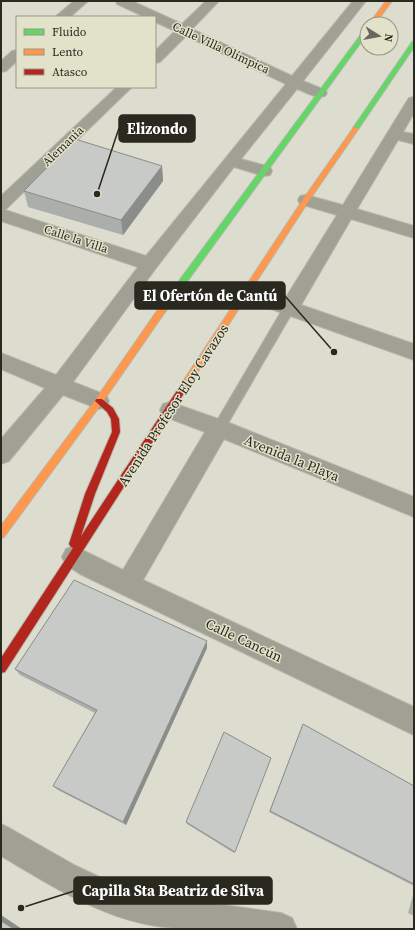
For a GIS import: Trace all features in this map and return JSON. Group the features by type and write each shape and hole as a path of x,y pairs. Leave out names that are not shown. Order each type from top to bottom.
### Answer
{"main road":[{"path":"378,16 389,1"},
{"path":"2,529 99,401 186,276 359,41"},
{"name":"Avenida Profesor Eloy Cavazos","path":"1,668 247,293 306,200 414,43"},
{"path":"74,557 74,545 90,494 116,432 115,419 110,410 99,401"}],"street":[{"path":"63,16 82,1"},
{"name":"Calle Villa Olímpica","path":"122,1 155,16"},
{"path":"156,57 213,1"},
{"path":"1,455 60,384 150,264 360,1"},
{"name":"Calle Villa Olímpica","path":"156,17 320,93"},
{"path":"1,68 16,55"},
{"name":"Alemania","path":"1,206 124,88"},
{"path":"289,308 414,101"},
{"path":"394,134 414,139"},
{"path":"231,161 264,171"},
{"path":"306,200 414,232"},
{"name":"Calle la Villa","path":"1,215 150,264"},
{"path":"247,293 414,352"},
{"path":"1,361 99,401"},
{"name":"Avenida la Playa","path":"170,410 414,507"},
{"path":"128,584 218,428"},
{"name":"Calle Cancún","path":"74,557 88,566 414,721"},
{"path":"1,838 65,877 95,892 123,903 146,910 280,929"}],"lane":[{"path":"218,428 289,308"}],"building":[{"path":"75,139 162,166 121,220 24,191"},
{"path":"74,580 207,641 123,822 53,786 97,710 15,669"},
{"path":"303,724 414,786 414,884 270,811"},
{"path":"224,732 271,758 235,852 186,822"},
{"path":"1,921 14,929 1,929"}],"traffic: fast":[{"path":"162,310 359,41"},
{"path":"356,128 414,43"}],"traffic: slow":[{"path":"378,16 389,1"},
{"path":"185,385 306,200 356,128"},
{"path":"1,534 99,401 162,310"}],"traffic: jam":[{"path":"1,668 185,385"},
{"path":"74,544 90,494 116,432 115,419 110,410 99,401"}],"place":[{"name":"Elizondo","path":"97,194"},
{"name":"El Ofertón de Cantú","path":"334,352"},
{"name":"Capilla Sta Beatriz de Silva","path":"21,908"}]}
